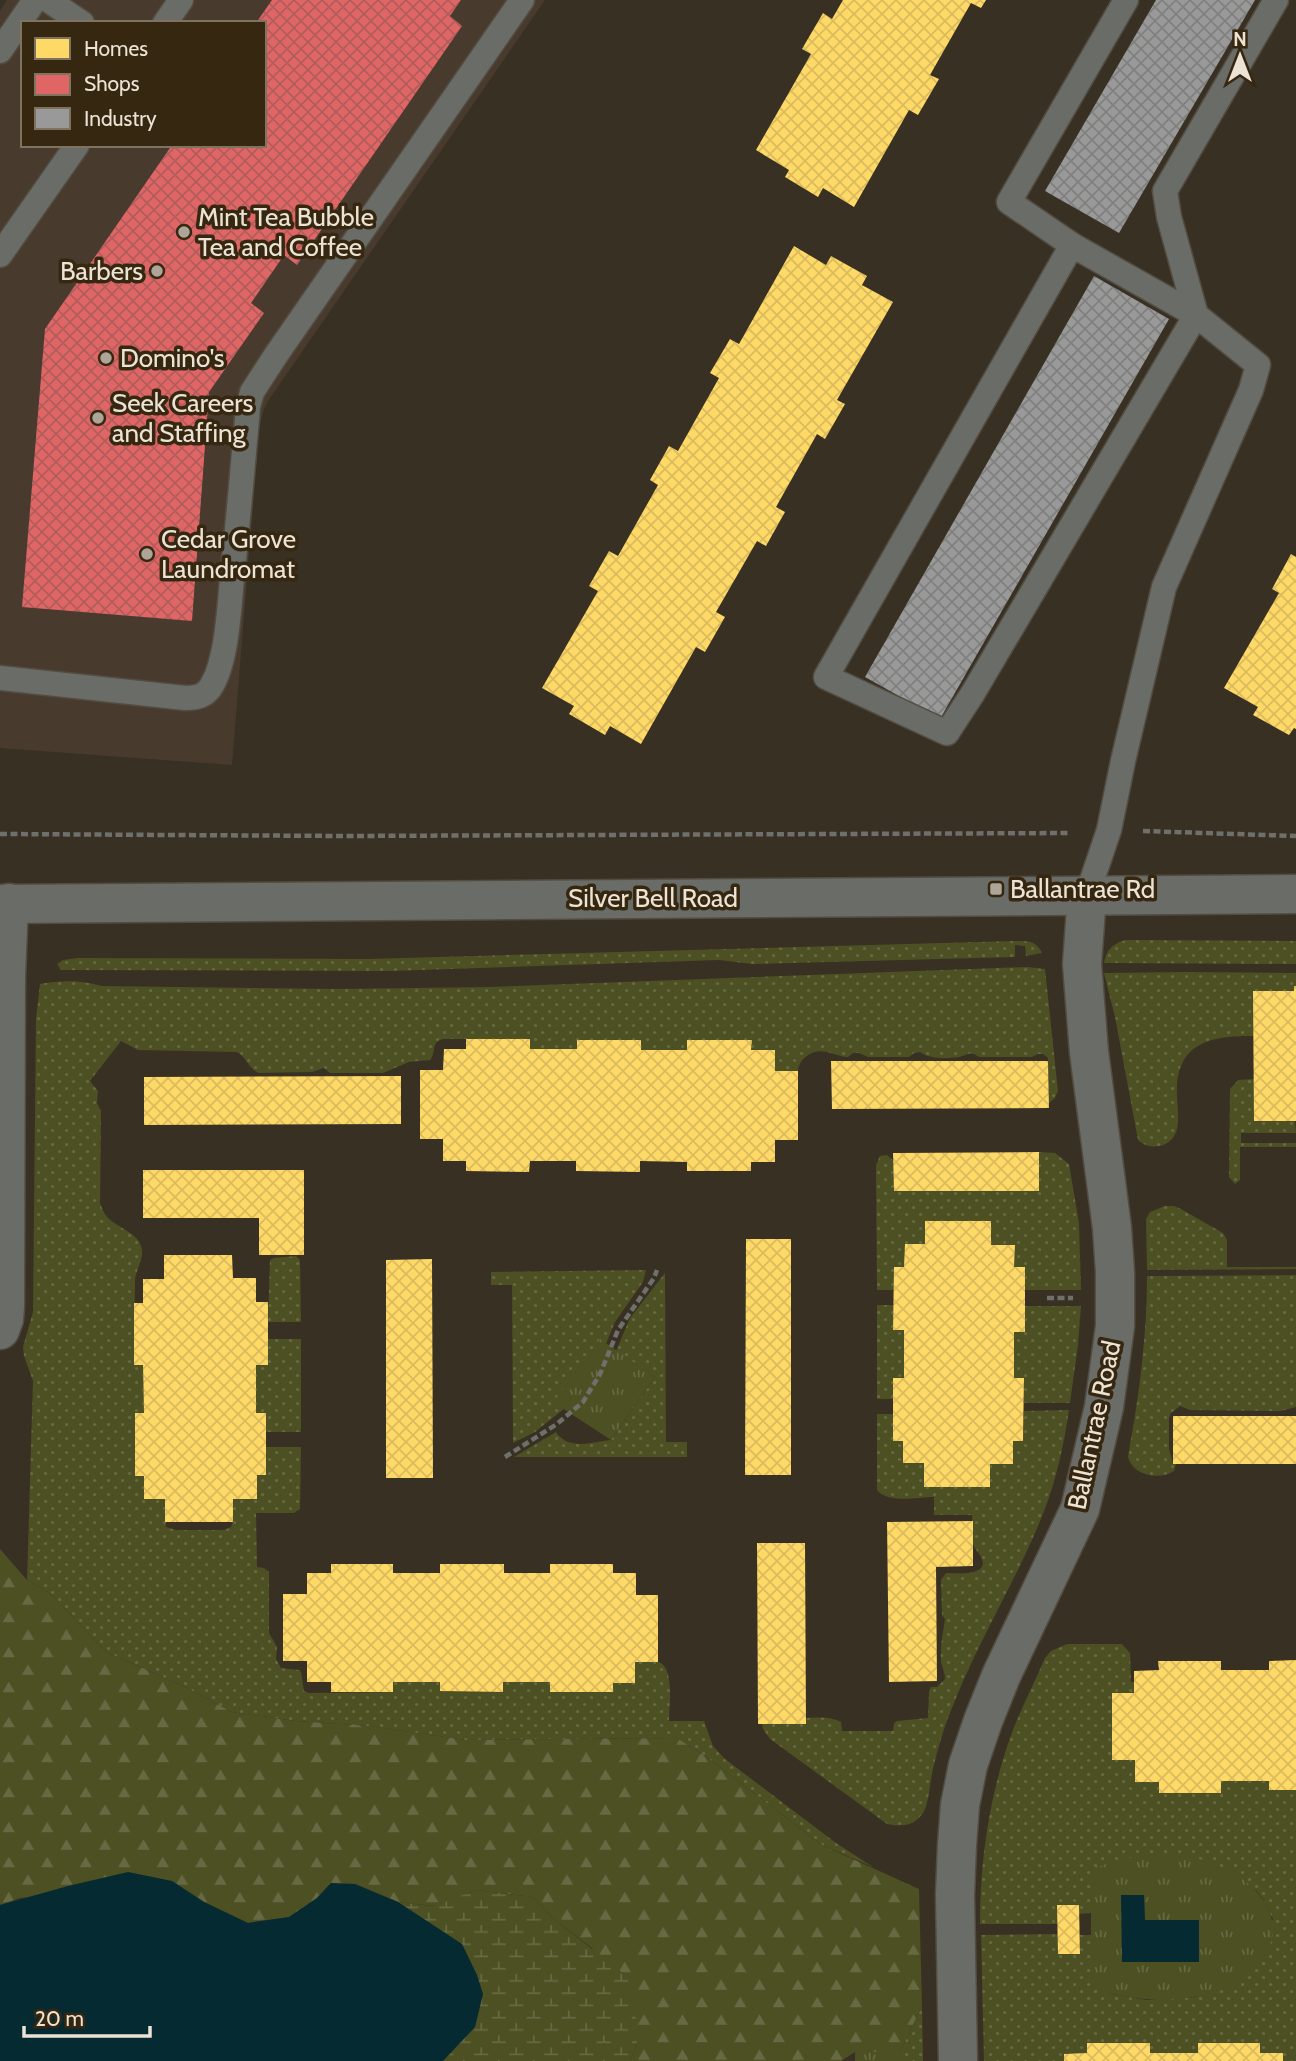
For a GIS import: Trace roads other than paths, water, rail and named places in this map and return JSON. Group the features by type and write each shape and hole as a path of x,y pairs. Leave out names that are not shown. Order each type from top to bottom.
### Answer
{"street":[{"name":"Ballantrae Road","path":"958,2061 956,1852 960,1805 968,1765 1001,1676 1080,1509 1104,1407 1115,1326 1112,1228 1089,1052 1082,964 1087,894"},
{"name":"Silver Bell Road","path":"3,903 1296,894"},
{"path":"0,1330 5,1306 6,976 3,903"}],"lane":[{"path":"0,51 35,0"},
{"path":"48,0 79,21"},
{"path":"166,21 181,0"},
{"path":"0,678 185,698 197,698 211,686 221,659 228,616 248,407 252,392 283,343 522,0"},
{"path":"1087,894 1109,830 1164,586 1251,390 1258,365 1196,315 1072,245 1009,202 1126,0"},
{"path":"1072,245 826,677 947,733 981,681 1196,315 1169,217 1165,191 1276,0"},
{"path":"0,255 76,147"}],"water":[{"path":"128,1872 172,1881 204,1902 248,1923 289,1917 317,1898 331,1883 355,1884 398,1902 462,1944 483,1994 475,2027 443,2061 0,2061 0,1905"},
{"path":"1121,1895 1144,1895 1145,1920 1199,1920 1199,1962 1122,1962"}],"place":[{"name":"Mint Tea Bubble Tea and Coffee","path":"184,232"},
{"name":"Barbers","path":"157,271"},
{"name":"Domino's","path":"106,358"},
{"name":"Seek Careers and Staffing","path":"98,418"},
{"name":"Cedar Grove Laundromat","path":"147,554"},
{"name":"Ballantrae Rd","path":"996,889"}]}
